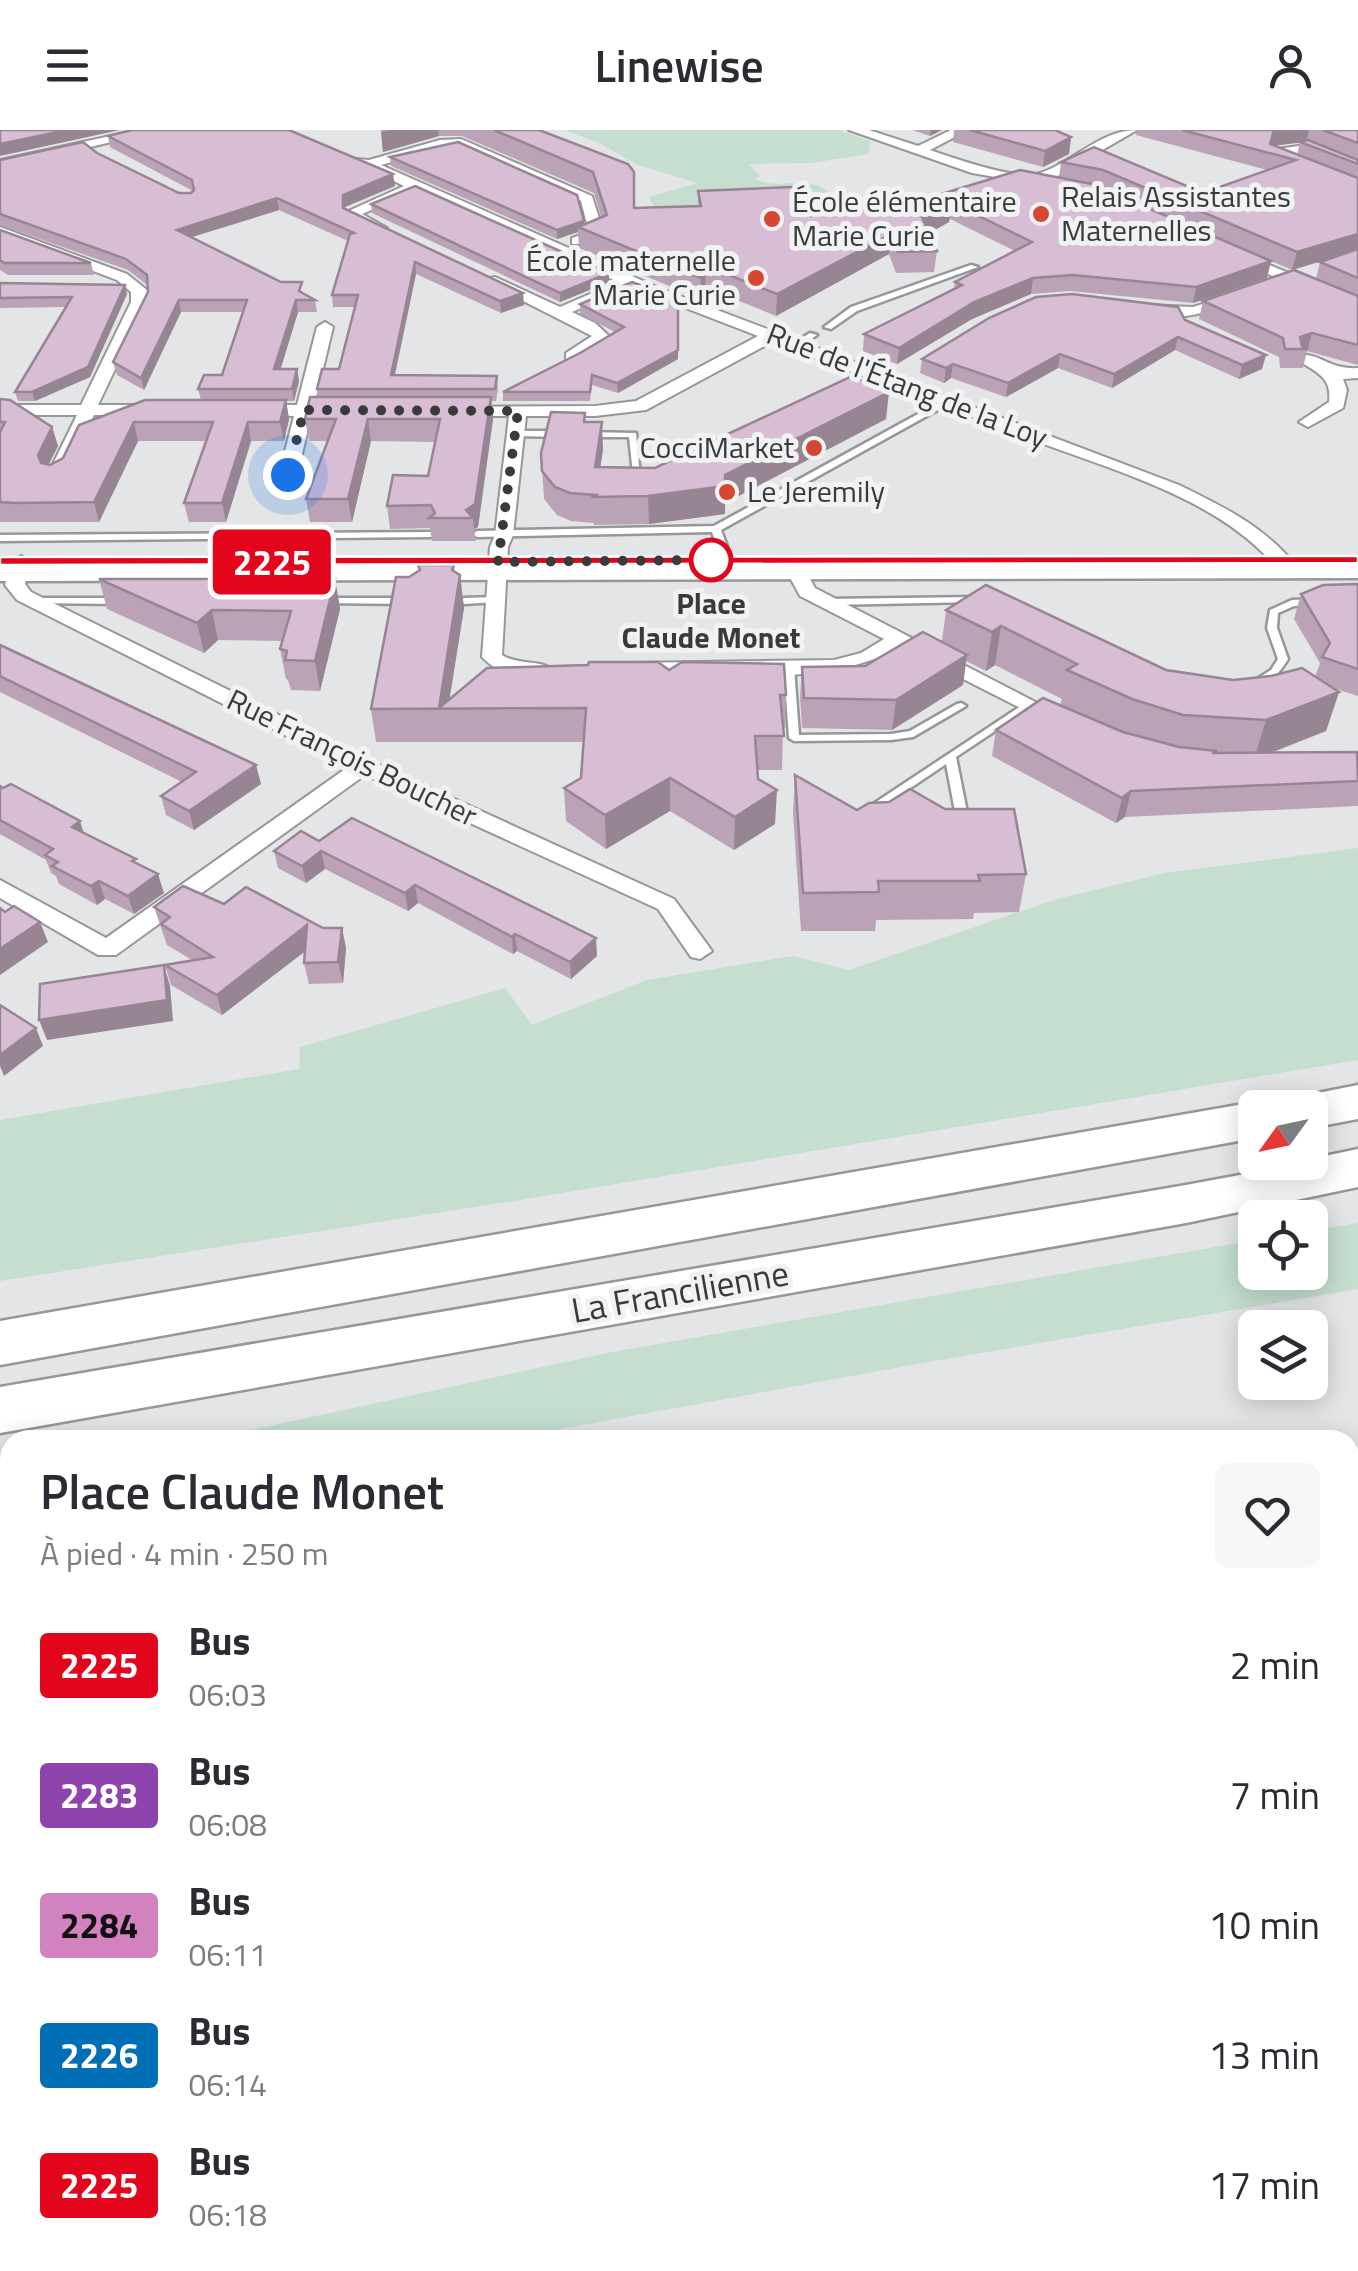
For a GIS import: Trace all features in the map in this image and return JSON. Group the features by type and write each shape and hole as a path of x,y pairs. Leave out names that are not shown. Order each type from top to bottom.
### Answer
{"highway":[{"path":"1328,1107 1358,1102"},
{"name":"La Francilienne","path":"0,1343 1238,1123"},
{"name":"La Francilienne","path":"0,1410 1166,1208 1358,1168"}],"main road":[{"path":"498,567 727,560 1286,565 1358,570"},
{"path":"10,567 498,567 797,572 1286,565 1358,560"}],"street":[{"path":"0,164 156,130"},
{"path":"856,130 977,170 1056,184"},
{"path":"918,151 961,130"},
{"path":"1037,180 1130,130"},
{"name":"Rue de l'Étang de la Loy","path":"556,248 597,234 587,199 485,153 462,143 440,144 359,161 631,282 772,335 806,339 1150,480 1263,540 1286,565"},
{"path":"90,144 106,158"},
{"path":"1358,170 1305,149 1276,154 1276,159 1358,192"},
{"path":"395,236 351,214 417,186"},
{"path":"0,231 132,283 140,290 138,302 56,476"},
{"path":"1223,250 1301,277 1358,308"},
{"path":"482,276 560,312 602,338 572,356"},
{"path":"1132,309 1187,320 1301,277"},
{"path":"560,312 631,282"},
{"path":"100,285 132,283"},
{"path":"288,475 325,328"},
{"path":"440,411 619,410 640,406 772,335"},
{"path":"1305,358 1333,375 1358,373"},
{"path":"1308,422 1337,404 1339,390 1333,375"},
{"path":"0,410 165,410"},
{"path":"225,410 362,410"},
{"path":"518,411 498,567 492,657 514,670 573,670"},
{"path":"10,567 15,585 32,601"},
{"path":"797,572 808,592 1079,730"},
{"name":"Rue François Boucher","path":"32,601 363,766 666,904 700,951"},
{"path":"612,669 836,666 868,657 899,639"},
{"path":"0,888 107,949 363,766"}],"lane":[{"path":"828,326 854,309 974,267"},
{"path":"464,601 498,567 716,529 949,400"},
{"path":"517,433 633,435 637,474"},
{"path":"716,529 727,560"},
{"path":"0,538 431,534"},
{"path":"476,534 498,567"},
{"path":"826,602 992,600"},
{"path":"32,601 128,601"},
{"path":"300,601 416,601"},
{"path":"1245,690 1267,678 1284,659 1272,628 1273,612 1292,604 1329,602"},
{"path":"790,667 794,738 912,734 961,706"},
{"path":"856,820 1027,705"},
{"path":"949,834 965,832 950,756"},
{"path":"881,803 894,811"}],"green space":[{"path":"565,130 838,130 870,141 869,154 811,163 749,164 760,176 755,179 775,184 811,184 829,193 813,200 745,210 656,210 649,197 698,183 638,165"},
{"path":"1358,848 1358,1060 520,1200 0,1281 0,1120 299,1069 300,1047 505,988 532,1025 647,980 793,956 849,970 1057,899 1165,873"},
{"path":"1358,1223 1358,1289 555,1430 252,1430 612,1352 1238,1243 1238,1290 1328,1290 1328,1228"}],"building":[{"path":"0,130 67,130 0,144"},
{"path":"132,130 289,130 393,174 343,195 343,208 523,293 500,301 415,262 391,375 497,376 495,389 317,389 322,369 339,369 358,295 332,295 350,234 354,233 277,198 177,230 281,282 302,282 299,291 315,300 296,300 274,369 297,369 292,389 198,389 204,375 222,375 247,300 179,300 141,378 113,362 148,292 147,275 126,259 0,214 0,160 83,142 97,153 179,193 191,193 192,180 108,136"},
{"path":"494,130 539,130 628,164 634,172 634,208 701,206 698,191 793,187 803,188 811,215 836,203 895,203 914,197 916,202 952,201 922,217 937,251 898,252 891,234 777,294 706,266 701,278 578,227 607,215 593,172"},
{"path":"970,130 1055,130 1071,137 1045,151"},
{"path":"1182,130 1274,130 1270,144 1358,178 1358,234 1297,252 1103,170 1061,162 1094,147 1203,193 1296,160"},
{"path":"1323,130 1358,130 1358,143"},
{"path":"1308,140 1358,160 1358,164 1300,142"},
{"path":"458,142 577,195 584,221 557,230 390,157"},
{"path":"1020,170 1092,184 1271,261 1196,287 1073,275 1033,278 974,302 899,348 864,334 962,285 955,282 1032,242 935,196"},
{"path":"415,186 609,273 560,293 371,204"},
{"path":"0,230 91,263 4,263 0,260"},
{"path":"1358,249 1358,278 1320,262"},
{"path":"1294,270 1358,296 1358,345 1312,333 1300,337 1302,346 1308,349 1285,349 1283,338 1203,301"},
{"path":"632,282 681,300 678,350 617,383 592,375 590,392 503,392 624,327 580,304"},
{"path":"0,283 125,285 88,367 32,392 15,392 72,297 0,298"},
{"path":"1072,294 1178,307 1185,320 1266,355 1242,365 1178,337 1114,374 1060,354 1008,383 953,364 946,368 922,359 989,318 1036,297"},
{"path":"852,376 889,392 725,475 725,486 648,496 593,497 596,495 570,493 555,487 542,471 541,453 551,412 585,413 584,422 602,422 595,467 655,468"},
{"path":"310,397 491,397 475,504 466,510 473,518 429,518 435,513 431,505 387,506 393,475 428,476 440,419 368,419 348,499 306,499 336,419 305,419"},
{"path":"0,399 10,400 52,427 38,455 41,463 50,465 63,458 79,425 145,400 286,400 280,422 248,422 222,503 184,503 213,422 134,422 94,502 16,503 0,502 0,432 5,422 0,422"},
{"path":"418,565 454,565 452,570 460,575 439,708 487,668 589,662 658,662 669,670 682,662 784,664 786,695 780,695 784,736 755,736 758,779 777,790 735,817 670,778 605,815 564,788 581,778 586,708 371,709 396,577 409,577 420,570"},
{"path":"99,579 335,579 315,661 285,660 287,651 280,649 291,611 212,610 197,623"},
{"path":"1358,584 1358,669 1322,657 1330,643 1301,594 1323,585"},
{"path":"986,585 1166,670 1233,680 1302,668 1339,692 1266,720 1183,715 1132,699 1067,670 1077,664 1001,626 992,632 946,610"},
{"path":"923,632 967,655 896,700 804,698 802,667 865,666"},
{"path":"0,645 256,765 189,811 161,796 196,772 0,676"},
{"path":"1043,698 1123,732 1179,747 1217,751 1212,753 1357,752 1358,781 1131,791 1122,798 996,730"},
{"path":"795,775 857,810 869,803 889,802 910,789 945,809 1014,809 1026,874 978,875 980,881 878,881 879,892 803,893"},
{"path":"11,784 80,821 72,827 158,874 128,896 99,881 91,886 52,866 58,862 45,855 53,849 0,820 0,786"},
{"path":"352,818 596,938 570,962 515,934 512,937 415,885 405,893 321,851 302,866 274,851 301,831 319,841"},
{"path":"183,886 224,904 246,887 323,928 342,928 338,962 304,963 307,925 217,995 165,965 213,957 161,924 170,917 154,907"},
{"path":"14,906 40,922 0,949 0,908 5,912"},
{"path":"164,965 167,1000 39,1020 40,984"},
{"path":"0,1005 36,1028 0,1055"}],"bus line":[{"name":"2225","path":"0,561 1358,560"}],"place":[{"name":"Relais Assistantes Maternelles","path":"1041,214"},
{"name":"École élémentaire Marie Curie","path":"772,219"},
{"name":"École maternelle Marie Curie","path":"756,278"},
{"name":"CocciMarket","path":"814,448"},
{"name":"Le Jeremily","path":"727,492"},
{"name":"Place Claude Monet","path":"711,560"}],"route":[{"path":"288,475 304,410 518,411 498,562 711,560"}]}
